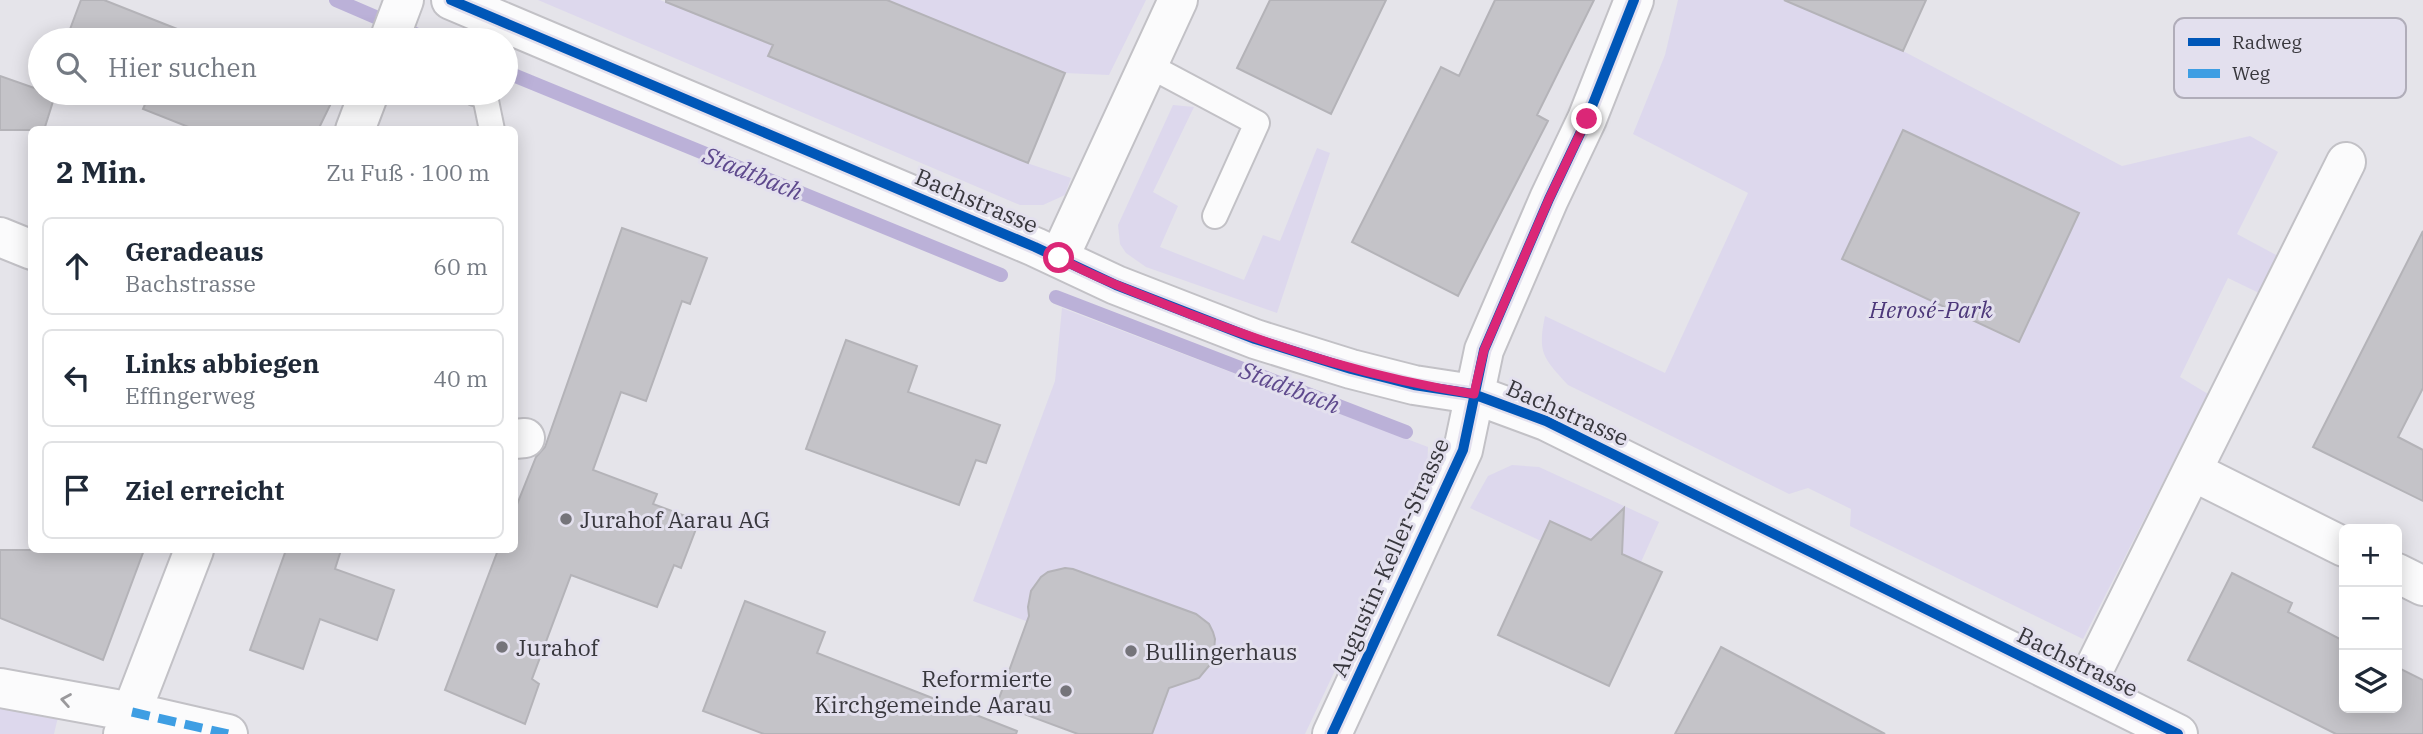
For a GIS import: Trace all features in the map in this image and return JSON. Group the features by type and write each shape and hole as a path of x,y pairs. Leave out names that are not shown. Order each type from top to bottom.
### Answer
{"street":[{"name":"Bachstrasse","path":"451,0 517,28"},
{"path":"1059,258 1178,0"},
{"name":"Augustin-Keller-Strasse","path":"1332,734 1463,450 1484,350 1549,199 1587,119 1634,0"},
{"name":"Bachstrasse","path":"518,28 1059,258 1116,285 1255,339 1389,378 1474,394 1546,421 2178,734"},
{"path":"357,126 364,105"},
{"name":"Bachstrasse","path":"2085,687 2346,162"},
{"path":"0,237 28,248"},
{"path":"2192,471 2339,544"},
{"path":"127,723 193,553"},
{"path":"2402,576 2423,586"},
{"path":"0,688 127,723 228,734"}],"lane":[{"path":"1148,65 1258,123 1215,216"},
{"path":"487,105 491,126"}],"green space":[{"path":"538,0 660,0 711,20 719,0 792,0 769,56 1027,163 1071,178 1065,195 1043,205 1020,205"},
{"path":"887,0 1146,0 1109,75 1065,73"},
{"name":"Herosé-Park","path":"1678,0 1804,0 1805,9 1903,51 2122,166 2250,136 2278,152 2237,234 2278,256 2259,293 2228,278 2180,377 2208,394 2083,639 1850,526 1851,509 1808,488 1789,494 1568,385 1548,361 1542,347 1545,316 1665,373 1748,193 1633,134 1665,55"},
{"path":"1173,105 1194,107 1153,192 1178,206 1160,247 1244,280 1263,235 1280,241 1317,148 1330,153 1277,313 1146,267 1126,253 1120,244 1118,225"},
{"path":"1062,308 1428,447 1427,475 1305,734 1152,734 1167,680 1199,678 1214,654 1214,637 1210,628 1196,614 1073,569 1050,571 1036,583 1030,601 1031,623 973,601 1055,381"},
{"path":"1512,465 1539,467 1659,522 1641,562 1622,554 1623,542 1613,532 1600,531 1591,540 1550,521 1541,541 1470,508 1488,476"},
{"path":"0,703 58,717 54,734 0,734"}],"building":[{"path":"81,0 104,0 175,28 70,28"},
{"path":"666,0 887,0 1065,73 1028,163 768,56 773,45"},
{"path":"1270,0 1386,0 1331,114 1237,68"},
{"path":"1495,0 1594,0 1537,115 1548,121 1458,296 1352,242 1441,67 1459,76"},
{"path":"1784,0 1926,0 1903,51"},
{"path":"0,76 28,86 28,105 52,105 45,126 28,126 28,130 0,130"},
{"path":"145,105 330,105 320,126 186,126 143,109"},
{"path":"1903,130 2079,213 2019,342 1842,259"},
{"path":"622,228 707,258 690,304 682,301 646,401 621,392 593,470 657,494 653,504 699,521 681,568 674,565 657,607 571,575 532,679 539,684 525,724 445,690 497,553 518,553 518,502 536,457 545,447"},
{"path":"2423,231 2423,388 2398,437 2423,450 2423,501 2313,447"},
{"path":"846,340 917,366 908,392 1000,425 986,463 976,460 959,505 806,449"},
{"path":"1624,508 1622,554 1662,572 1609,686 1498,635 1550,521 1591,540"},
{"path":"0,550 28,550 28,553 143,553 103,660 0,618"},
{"path":"285,553 340,553 335,569 394,590 377,640 320,619 303,669 250,650"},
{"name":"Bullingerhaus","path":"1065,568 1196,614 1209,624 1215,639 1213,661 1199,678 1169,688 1152,734 1078,734 997,704 1029,616 1031,591 1048,572"},
{"path":"2232,573 2292,603 2288,612 2339,638 2339,713 2402,713 2402,670 2423,680 2423,734 2336,734 2188,660"},
{"path":"745,601 825,632 817,653 1017,731 1016,734 764,734 703,711"},
{"path":"1721,647 1789,683 1885,734 1675,734"}],"waterway":[{"name":"Stadtbach","path":"336,0 401,28"},
{"name":"Stadtbach","path":"518,77 1001,275"},
{"name":"Stadtbach","path":"1056,297 1406,432"}],"marked path":[{"path":"132,712 228,734"}],"cycle path":[{"path":"451,0 517,28"},
{"path":"1332,734 1463,450 1484,350 1549,199 1587,119 1634,0"},
{"path":"518,28 1035,247 1116,285 1255,339 1351,369 1414,385 1473,394 1546,421 2178,734"}],"place":[{"name":"Jurahof Aarau AG","path":"566,519"},
{"name":"Jurahof","path":"502,647"},
{"name":"Bullingerhaus","path":"1131,651"},
{"name":"Reformierte Kirchgemeinde Aarau","path":"1066,691"}],"route":[{"path":"1059,258 1116,285 1255,339 1351,369 1414,385 1474,394 1484,350 1549,199 1587,119"}]}
